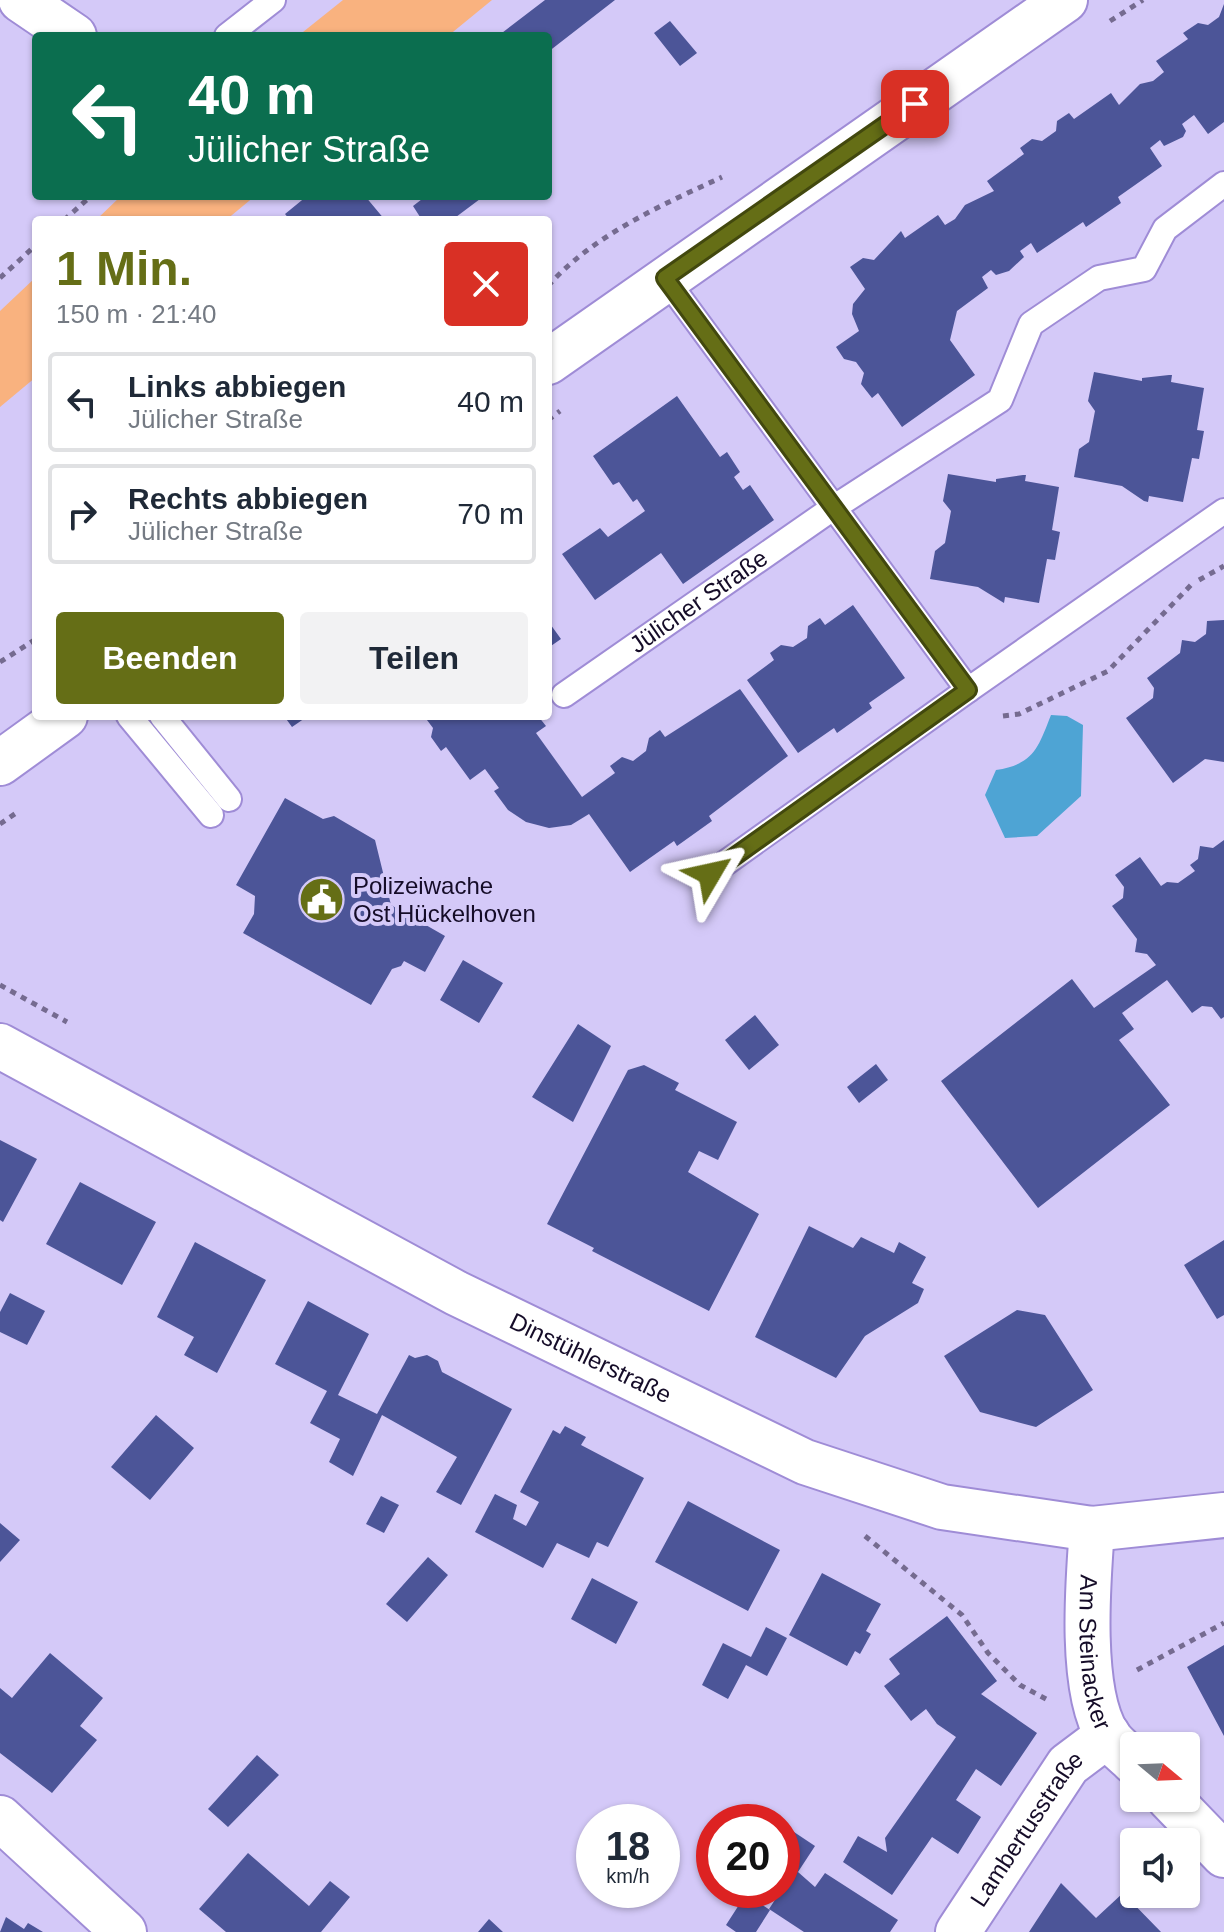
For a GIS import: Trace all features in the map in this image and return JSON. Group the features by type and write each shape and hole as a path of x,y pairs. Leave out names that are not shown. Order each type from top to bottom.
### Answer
{"main road":[{"path":"21,0 68,32"},
{"path":"552,359 1065,0"},
{"path":"0,763 59,720"},
{"name":"Dinstühlerstraße","path":"0,1046 456,1293 805,1462 942,1507 1092,1529 1224,1515"},
{"name":"Am Steinacker","path":"1092,1529 1088,1587 1092,1692 1120,1747"},
{"name":"Lambertusstraße","path":"958,1932 1068,1765 1120,1749"},
{"path":"1183,1812 1224,1855"},
{"path":"0,1818 124,1932"}],"lane":[{"path":"232,32 273,0"},
{"name":"Jülicher Straße","path":"564,695 833,508 1000,400 1031,324 1099,278 1144,269 1165,229 1224,184"},
{"path":"665,278 968,690"},
{"path":"710,874 1224,511"},
{"path":"132,720 211,815"},
{"path":"165,720 229,799"}],"path":[{"path":"68,216 86,200"},
{"path":"0,278 32,249"},
{"path":"989,718 1019,714 1108,671 1192,584 1224,566"},
{"path":"0,662 32,642"},
{"path":"0,985 70,1024"}],"shaded area":[{"path":"343,0 492,0 453,32 303,32"},
{"path":"117,200 250,200 231,216 100,216"},
{"path":"32,281 32,380 0,407 0,311"}],"water":[{"path":"1051,715 1067,716 1083,725 1081,796 1037,836 1005,838 985,795 996,770 1019,764 1033,753"}],"building":[{"path":"545,0 615,0 552,49 552,32 503,32"},
{"path":"1224,4 1224,122 1208,134 1194,115 1182,124 1186,131 1183,137 1164,146 1160,140 1150,148 1162,166 1118,197 1121,203 1086,227 1083,222 1037,253 1031,243 1020,251 1024,257 1009,271 996,275 991,270 982,277 988,288 957,311 950,340 975,375 902,427 878,393 872,398 861,384 864,373 856,362 844,359 836,347 859,331 852,314 853,304 865,289 850,267 863,258 874,260 901,231 905,238 938,215 945,225 955,219 965,205 994,191 987,181 1024,154 1020,148 1032,139 1042,141 1056,131 1057,121 1069,113 1074,119 1111,93 1119,105 1140,84 1153,81 1164,72 1156,61 1188,39 1183,33 1198,23 1208,25 1219,17"},
{"path":"670,21 697,53 680,66 654,33"},
{"path":"302,200 368,200 382,216 287,216 285,214"},
{"path":"421,200 479,200 457,216 419,216 413,206"},
{"path":"1094,372 1142,381 1142,378 1172,375 1171,382 1204,388 1197,430 1204,431 1199,459 1192,458 1183,502 1149,496 1148,502 1122,486 1074,477 1079,449 1089,442 1095,411 1088,401"},
{"path":"677,396 720,457 727,452 740,472 734,477 743,490 750,485 774,520 683,584 661,553 595,600 562,554 600,528 608,537 645,511 637,499 633,502 619,482 613,485 593,456"},
{"path":"948,474 996,482 996,479 1026,475 1025,481 1059,487 1052,530 1060,532 1055,560 1047,559 1039,603 1005,597 1004,603 978,587 930,579 935,551 945,543 951,511 943,501"},
{"path":"853,605 905,678 869,703 872,708 837,733 834,728 798,753 747,680 774,660 770,653 781,645 793,647 807,638 808,626 820,618 825,625"},
{"path":"1224,620 1224,762 1205,759 1173,783 1126,718 1153,698 1154,688 1147,678 1180,653 1182,640 1195,642 1206,634 1207,621"},
{"path":"552,627 561,639 552,645"},
{"path":"740,689 788,756 709,816 712,821 677,846 674,841 630,872 589,814 571,825 549,828 526,822 508,810 494,791 499,788 485,769 470,780 446,747 441,751 431,737 433,728 427,720 541,720 546,726 536,733 582,797 615,773 610,766 622,757 633,761 646,751 649,738 660,730 665,737"},
{"path":"287,720 302,720 292,727"},
{"name":"Polizeiwache Ost Hückelhoven","path":"285,798 323,819 334,816 375,840 391,905 445,936 425,972 404,961 401,966 392,969 371,1005 243,933 254,914 255,896 236,885"},
{"path":"1224,840 1224,1017 1221,1019 1212,1007 1202,1006 1192,1013 1167,980 1122,1013 1134,1029 1119,1040 1170,1105 1038,1208 941,1081 1072,979 1094,1008 1156,965 1147,954 1135,952 1137,939 1112,906 1123,898 1124,887 1115,875 1140,857 1161,886 1167,882 1178,883 1195,871 1190,865 1198,859 1200,846 1213,848"},
{"path":"463,960 503,983 479,1023 440,1000"},
{"path":"755,1015 779,1045 749,1070 725,1040"},
{"path":"578,1024 611,1046 573,1122 532,1097"},
{"path":"876,1064 888,1080 859,1103 847,1087"},
{"path":"644,1065 679,1083 675,1090 737,1122 718,1160 699,1151 688,1172 759,1214 709,1311 592,1251 594,1248 547,1224 628,1070"},
{"path":"0,1140 37,1159 3,1222 0,1220"},
{"path":"80,1182 156,1222 122,1285 46,1244"},
{"path":"809,1226 853,1248 861,1237 894,1253 899,1242 926,1257 912,1283 924,1289 918,1303 865,1336 836,1378 755,1337"},
{"path":"1224,1240 1224,1315 1217,1319 1184,1265"},
{"path":"195,1242 266,1280 217,1373 184,1355 194,1337 157,1317"},
{"path":"10,1293 45,1311 27,1345 0,1332 0,1312"},
{"path":"308,1301 369,1334 338,1395 377,1414 409,1355 415,1358 427,1355 438,1361 442,1372 512,1409 461,1505 436,1492 457,1457 382,1415 353,1476 329,1462 340,1439 310,1423 327,1391 275,1364"},
{"path":"1017,1310 1045,1315 1093,1390 1036,1427 980,1412 944,1356"},
{"path":"156,1415 194,1448 150,1500 111,1467"},
{"path":"565,1426 586,1437 581,1445 644,1478 608,1547 597,1542 589,1558 557,1543 543,1568 475,1532 495,1494 517,1505 513,1519 526,1526 539,1502 520,1492 553,1430 560,1434"},
{"path":"381,1496 399,1505 384,1533 366,1524"},
{"path":"688,1501 780,1550 748,1611 655,1562"},
{"path":"0,1523 20,1540 0,1562"},
{"path":"428,1557 448,1575 407,1622 386,1604"},
{"path":"822,1573 881,1604 866,1631 871,1634 860,1654 855,1651 847,1666 789,1635"},
{"path":"592,1578 638,1602 616,1644 571,1619"},
{"path":"947,1616 997,1681 981,1694 1037,1733 1001,1786 976,1769 956,1800 981,1817 958,1854 932,1837 892,1895 843,1862 858,1836 887,1852 885,1838 956,1737 937,1724 926,1709 911,1721 884,1686 900,1674 889,1659"},
{"path":"766,1627 787,1638 767,1676 746,1665 728,1699 702,1685 723,1643 751,1657"},
{"path":"1224,1645 1224,1736 1187,1667"},
{"path":"50,1653 103,1698 80,1726 97,1740 52,1793 0,1753 0,1688 12,1698"},
{"path":"257,1755 279,1775 228,1827 208,1809"},
{"path":"800,1836 815,1846 800,1869"},
{"path":"248,1853 309,1906 330,1881 350,1897 321,1932 226,1932 199,1909"},
{"path":"825,1873 898,1920 890,1932 804,1932 769,1909 800,1908 800,1874 815,1887"},
{"path":"1061,1883 1096,1918 1120,1896 1120,1908 1138,1908 1161,1932 1029,1932"},
{"path":"737,1908 770,1910 756,1932 736,1932 726,1925"},
{"path":"6,1917 24,1929 28,1923 43,1932 0,1932"},
{"path":"489,1919 503,1932 478,1932"}],"place":[{"name":"Polizeiwache Ost Hückelhoven","path":"322,900"}],"route":[{"path":"710,874 968,690 665,278 915,104"}]}
